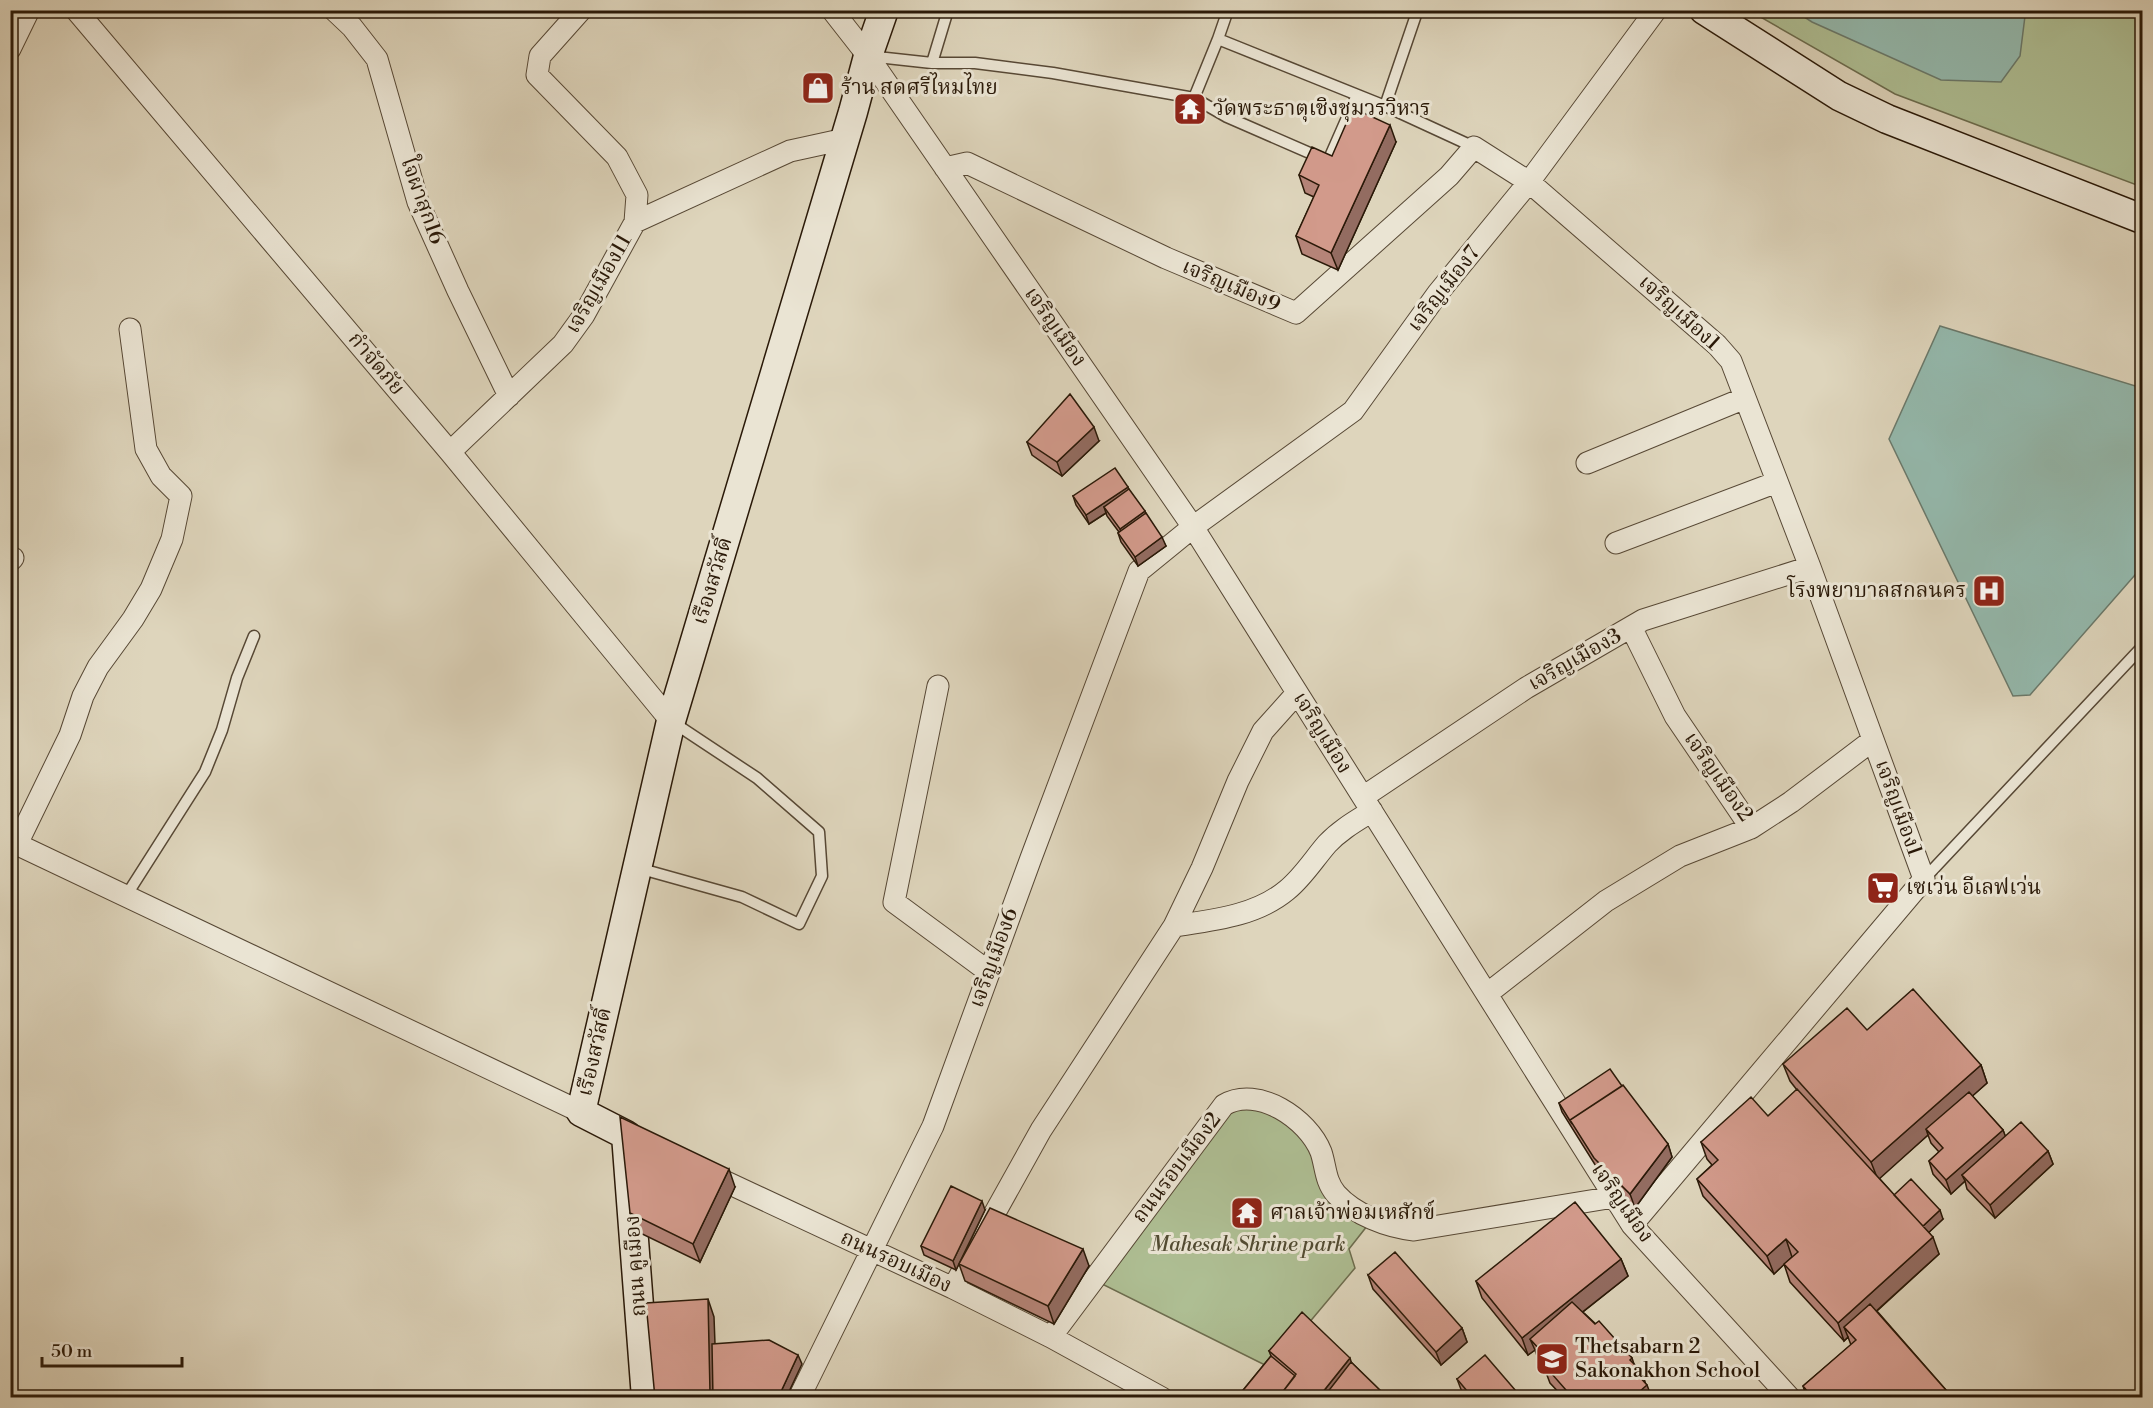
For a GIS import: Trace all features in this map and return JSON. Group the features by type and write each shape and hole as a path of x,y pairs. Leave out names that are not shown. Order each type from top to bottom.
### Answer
{"street":[{"path":"10,49 29,10"},
{"name":"กำจัดภัย","path":"76,10 450,452 671,721"},
{"name":"ใจผาสุก16","path":"334,10 352,27 377,59 418,202 509,396"},
{"path":"581,10 540,56 537,75 617,157 637,195 635,222"},
{"name":"เจริญเมือง","path":"832,10 868,56 1193,527 1632,1225 1790,1398"},
{"name":"เรืองสวัสดิ์","path":"581,1112 671,721 868,56 884,10"},
{"name":"เจริญเมือง7","path":"1193,527 1353,411 1438,293 1528,182 1656,10"},
{"path":"1704,10 1839,96 1887,119 2142,219"},
{"name":"เจริญเมือง11","path":"450,452 563,344 584,315 635,222 790,151 845,139"},
{"name":"เจริญเมือง1","path":"1474,147 1528,182 1717,345 1731,361 1810,567 1924,879 1632,1225"},
{"name":"เจริญเมือง9","path":"945,168 967,163 1166,258 1296,313 1449,176 1474,147"},
{"path":"130,329 146,449 161,476 182,496 172,539 151,589 133,619 98,667 83,696 70,735 14,843 581,1112"},
{"path":"1587,463 1745,398"},
{"path":"1616,543 1777,482"},
{"name":"เจริญเมือง6","path":"799,1398 933,1126 1139,571 1193,527"},
{"name":"เจริญเมือง3","path":"1174,926 1229,917 1258,908 1289,889 1367,804 1526,688 1643,620 1810,567"},
{"name":"เจริญเมือง2","path":"1631,627 1676,716 1751,828 1791,802 1873,740"},
{"path":"938,686 894,902 989,972"},
{"path":"953,1288 1041,1130 1174,926 1202,868 1238,781 1263,731 1297,693"},
{"path":"1487,994 1606,901 1680,856 1751,828"},
{"name":"ถนนรอบเมือง2","path":"1051,1337 1224,1105 1233,1100 1267,1103 1281,1107 1291,1114 1320,1151 1328,1184 1337,1196 1367,1216 1400,1228 1414,1230 1614,1197"},
{"name":"ถนน คูเมือง","path":"581,1112 636,1140 646,1398"},
{"name":"ถนนรอบเมือง","path":"696,1168 953,1288 1051,1337 1162,1398"}],"lane":[{"path":"933,63 948,10"},
{"path":"1194,98 1228,10"},
{"path":"1385,106 1418,12 1413,10"},
{"path":"1218,39 1385,106 1474,147"},
{"path":"868,56 933,63 975,63 1053,73 1194,98 1227,117 1328,161 1357,95"},
{"path":"126,896 205,772 254,636"},
{"path":"1924,879 2142,646"},
{"path":"637,868 742,897 799,924 822,876 819,832 757,778 671,721"}],"green space":[{"path":"1750,11 2142,11 2142,187 1895,94"},
{"name":"Mahesak Shrine park","path":"1238,1098 1281,1107 1311,1137 1328,1183 1371,1221 1349,1249 1355,1268 1271,1368 1098,1282"}],"water":[{"path":"1795,11 2021,11 2025,16 2020,56 2001,82 1941,80 1812,22"},
{"path":"1940,326 2142,388 2142,567 2030,695 2013,696 1889,439"}],"building":[{"path":"1353,108 1390,125 1331,253 1296,236 1319,185 1299,175 1312,147 1332,156"},
{"path":"1070,394 1094,427 1057,462 1027,442"},
{"path":"1115,468 1128,487 1086,515 1073,496"},
{"path":"1129,489 1145,511 1120,529 1104,507"},
{"path":"1146,513 1162,537 1135,557 1118,533"},
{"path":"1913,989 1981,1065 1871,1162 1783,1064 1847,1008 1867,1030"},
{"path":"1610,1069 1622,1086 1570,1120 1572,1124 1559,1103"},
{"path":"1623,1085 1668,1144 1630,1194 1594,1158 1570,1120"},
{"path":"1797,1089 1933,1237 1838,1323 1784,1264 1798,1252 1786,1239 1767,1256 1697,1179 1718,1160 1701,1142 1751,1097 1768,1116"},
{"path":"1969,1092 2003,1130 1946,1180 1929,1161 1943,1148 1926,1129"},
{"path":"620,1117 729,1169 693,1244 630,1213"},
{"path":"2021,1122 2048,1151 1990,1205 1962,1175"},
{"path":"1911,1179 1940,1210 1923,1226 1894,1195"},
{"path":"951,1186 982,1201 953,1261 921,1246"},
{"path":"1575,1202 1621,1259 1522,1338 1476,1281"},
{"path":"990,1208 1083,1249 1048,1306 959,1264"},
{"path":"1395,1252 1462,1328 1436,1352 1368,1275"},
{"path":"708,1299 709,1398 655,1398 646,1303"},
{"path":"1572,1302 1595,1324 1599,1321 1642,1372 1638,1375 1647,1385 1632,1398 1573,1398 1544,1365 1547,1363 1539,1354 1542,1352 1530,1339"},
{"path":"1870,1304 1953,1398 1813,1398 1803,1386 1856,1340 1844,1327"},
{"path":"1302,1312 1350,1358 1318,1398 1278,1398 1296,1374 1269,1351"},
{"path":"769,1340 798,1355 778,1398 713,1398 712,1344"},
{"path":"1485,1355 1522,1398 1473,1398 1457,1379"},
{"path":"1271,1356 1295,1376 1278,1398 1245,1398 1240,1394"},
{"path":"1351,1362 1388,1398 1323,1398"}],"place":[{"name":"ร้าน สดศรีไหมไทย","path":"818,88"},
{"name":"วัดพระธาตุเชิงชุมวรวิหาร","path":"1190,109"},
{"name":"โรงพยาบาลสกลนคร","path":"1989,591"},
{"name":"เซเว่น อีเลฟเว่น","path":"1883,888"},
{"name":"ศาลเจ้าพ่อมเหสักข์","path":"1247,1213"},
{"name":"Thetsabarn 2 Sakonakhon School","path":"1552,1359"}]}
